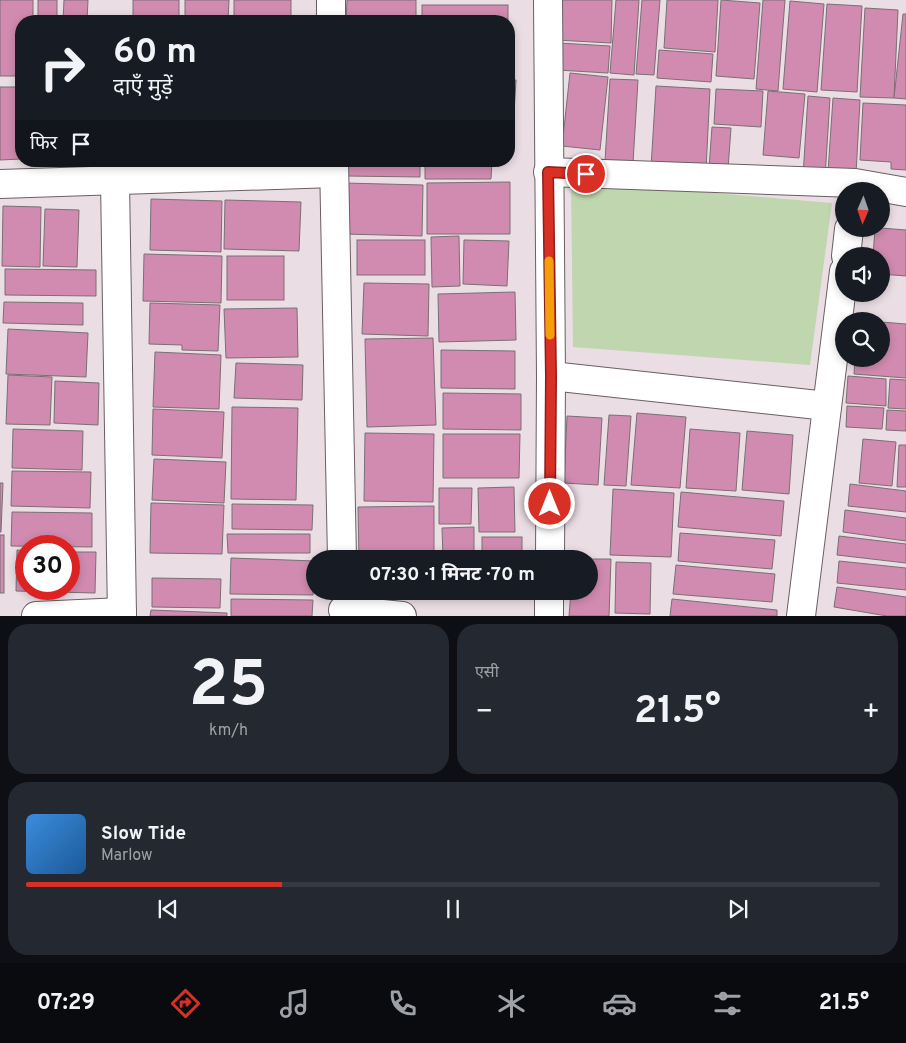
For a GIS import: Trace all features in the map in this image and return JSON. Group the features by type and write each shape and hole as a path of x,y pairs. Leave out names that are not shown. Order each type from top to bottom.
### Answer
{"street":[{"path":"331,0 332,15"},
{"path":"548,0 551,376 550,550"},
{"path":"0,184 115,181 334,167 342,550"},
{"path":"548,172 835,186"},
{"path":"36,616 122,614 115,181"},
{"path":"890,190 906,192"},
{"path":"801,616 840,302"},
{"path":"551,376 827,406"},
{"path":"549,616 550,600"},
{"path":"343,606 402,616"}],"green space":[{"path":"571,181 832,203 810,365 573,347"}],"building":[{"path":"0,0 33,0 33,15 15,15 15,76 0,76"},
{"path":"38,0 57,0 57,15 38,15"},
{"path":"64,0 88,0 87,15 63,15"},
{"path":"133,0 179,0 179,15 133,15"},
{"path":"185,0 229,0 228,15 185,15"},
{"path":"234,0 291,0 291,15 234,15"},
{"path":"347,0 416,0 416,15 346,15"},
{"path":"558,0 612,0 611,43 556,40"},
{"path":"616,0 639,0 634,75 610,73"},
{"path":"642,0 660,0 654,75 636,74"},
{"path":"667,0 718,0 715,52 664,48"},
{"path":"721,0 760,3 754,79 716,76"},
{"path":"763,0 785,0 778,91 756,89"},
{"path":"790,1 824,4 817,92 783,89"},
{"path":"827,4 862,6 857,92 821,90"},
{"path":"422,5 508,5 508,15 422,15"},
{"path":"865,8 898,10 894,98 860,97"},
{"path":"903,14 906,14 906,99 894,98"},
{"path":"559,43 610,46 608,73 557,70"},
{"path":"659,50 713,54 711,82 657,78"},
{"path":"570,73 608,77 600,150 562,146"},
{"path":"610,79 638,80 633,163 605,161"},
{"path":"656,86 710,89 706,170 651,167"},
{"path":"0,87 15,87 15,159 0,160"},
{"path":"716,89 763,91 761,127 714,124"},
{"path":"768,91 805,94 799,158 763,155"},
{"path":"808,96 830,98 825,178 803,176"},
{"path":"833,98 860,100 856,174 828,172"},
{"path":"863,103 906,105 906,170 891,169 891,162 860,160"},
{"path":"712,127 731,128 728,169 709,168"},
{"path":"346,167 420,167 420,177 346,176"},
{"path":"425,167 492,167 491,179 425,179"},
{"path":"510,182 510,234 427,234 427,183"},
{"path":"344,183 423,185 422,236 344,234"},
{"path":"151,199 222,201 221,252 150,250"},
{"path":"225,200 301,202 299,251 224,249"},
{"path":"3,206 41,207 40,267 2,266"},
{"path":"45,209 79,210 77,267 43,266"},
{"path":"890,229 906,230 906,276 890,275 890,247 874,247 874,238 890,238"},
{"path":"459,236 460,286 432,287 431,237"},
{"path":"357,240 425,240 425,275 357,275"},
{"path":"464,240 509,241 507,286 463,284"},
{"path":"144,254 222,256 221,303 143,301"},
{"path":"227,256 284,256 284,300 227,300"},
{"path":"5,269 96,270 96,296 5,295"},
{"path":"364,283 429,284 428,336 362,334"},
{"path":"515,292 516,340 439,342 438,294"},
{"path":"4,302 83,303 83,325 3,323"},
{"path":"150,303 220,305 218,351 182,350 182,345 149,344"},
{"path":"297,308 298,357 226,358 224,309"},
{"path":"890,323 906,324 906,378 854,374 854,367 890,367"},
{"path":"8,329 88,333 86,377 6,374"},
{"path":"433,338 436,425 367,427 365,339"},
{"path":"441,350 515,351 515,389 441,388"},
{"path":"155,352 221,355 219,409 153,407"},
{"path":"236,363 303,365 302,400 234,398"},
{"path":"8,375 52,377 50,425 6,424"},
{"path":"848,376 886,379 886,406 846,403"},
{"path":"890,379 906,380 906,409 888,408"},
{"path":"55,381 99,383 98,425 54,423"},
{"path":"443,393 521,394 521,430 443,429"},
{"path":"847,406 884,408 882,429 846,427"},
{"path":"232,407 298,408 296,500 231,499"},
{"path":"153,409 224,412 222,458 152,455"},
{"path":"887,410 906,411 906,431 886,430"},
{"path":"637,413 686,417 680,488 631,485"},
{"path":"609,415 631,416 626,486 604,485"},
{"path":"567,416 602,418 598,485 564,483"},
{"path":"13,429 83,431 82,470 12,468"},
{"path":"690,429 740,433 736,491 686,488"},
{"path":"747,431 793,435 789,494 742,490"},
{"path":"365,433 434,434 433,502 364,501"},
{"path":"443,434 520,434 519,478 443,478"},
{"path":"863,439 896,442 892,486 859,483"},
{"path":"899,445 906,445 906,487 897,487"},
{"path":"154,459 226,462 224,503 152,500"},
{"path":"12,471 91,472 90,508 11,506"},
{"path":"0,483 3,483 1,532 0,532"},
{"path":"850,484 906,491 906,512 848,506"},
{"path":"514,487 515,532 479,532 478,488"},
{"path":"439,488 472,488 471,524 439,524"},
{"path":"613,489 674,493 671,557 610,555"},
{"path":"681,492 784,501 781,536 678,527"},
{"path":"151,503 224,505 222,554 150,553"},
{"path":"232,504 313,505 312,530 232,529"},
{"path":"434,506 434,550 359,550 358,507"},
{"path":"845,510 906,518 906,541 843,532"},
{"path":"12,512 92,513 92,547 80,547 80,535 15,535 15,546 11,546"},
{"path":"474,527 474,550 443,550 442,528"},
{"path":"680,533 775,540 772,569 678,561"},
{"path":"227,534 310,534 310,550 306,550 306,553 228,553"},
{"path":"0,535 4,535 4,593 0,593"},
{"path":"839,536 906,544 906,563 837,555"},
{"path":"482,537 522,537 522,550 482,550"},
{"path":"80,552 96,552 95,593 80,593"},
{"path":"231,558 306,561 306,595 230,594"},
{"path":"598,559 611,559 609,616 569,616 570,600 598,600"},
{"path":"839,561 906,568 906,590 837,583"},
{"path":"616,562 651,563 650,614 615,613"},
{"path":"676,565 775,574 772,602 673,594"},
{"path":"152,578 221,579 220,608 152,607"},
{"path":"837,587 906,597 906,616 887,616 834,607"},
{"path":"231,599 313,600 312,616 231,616"},
{"path":"672,599 777,610 777,616 670,616"},
{"path":"151,610 227,613 227,616 150,616"}],"slow traffic":[{"path":"549,261 550,335"}],"route":[{"path":"550,504 551,376 548,172 586,174"}]}
